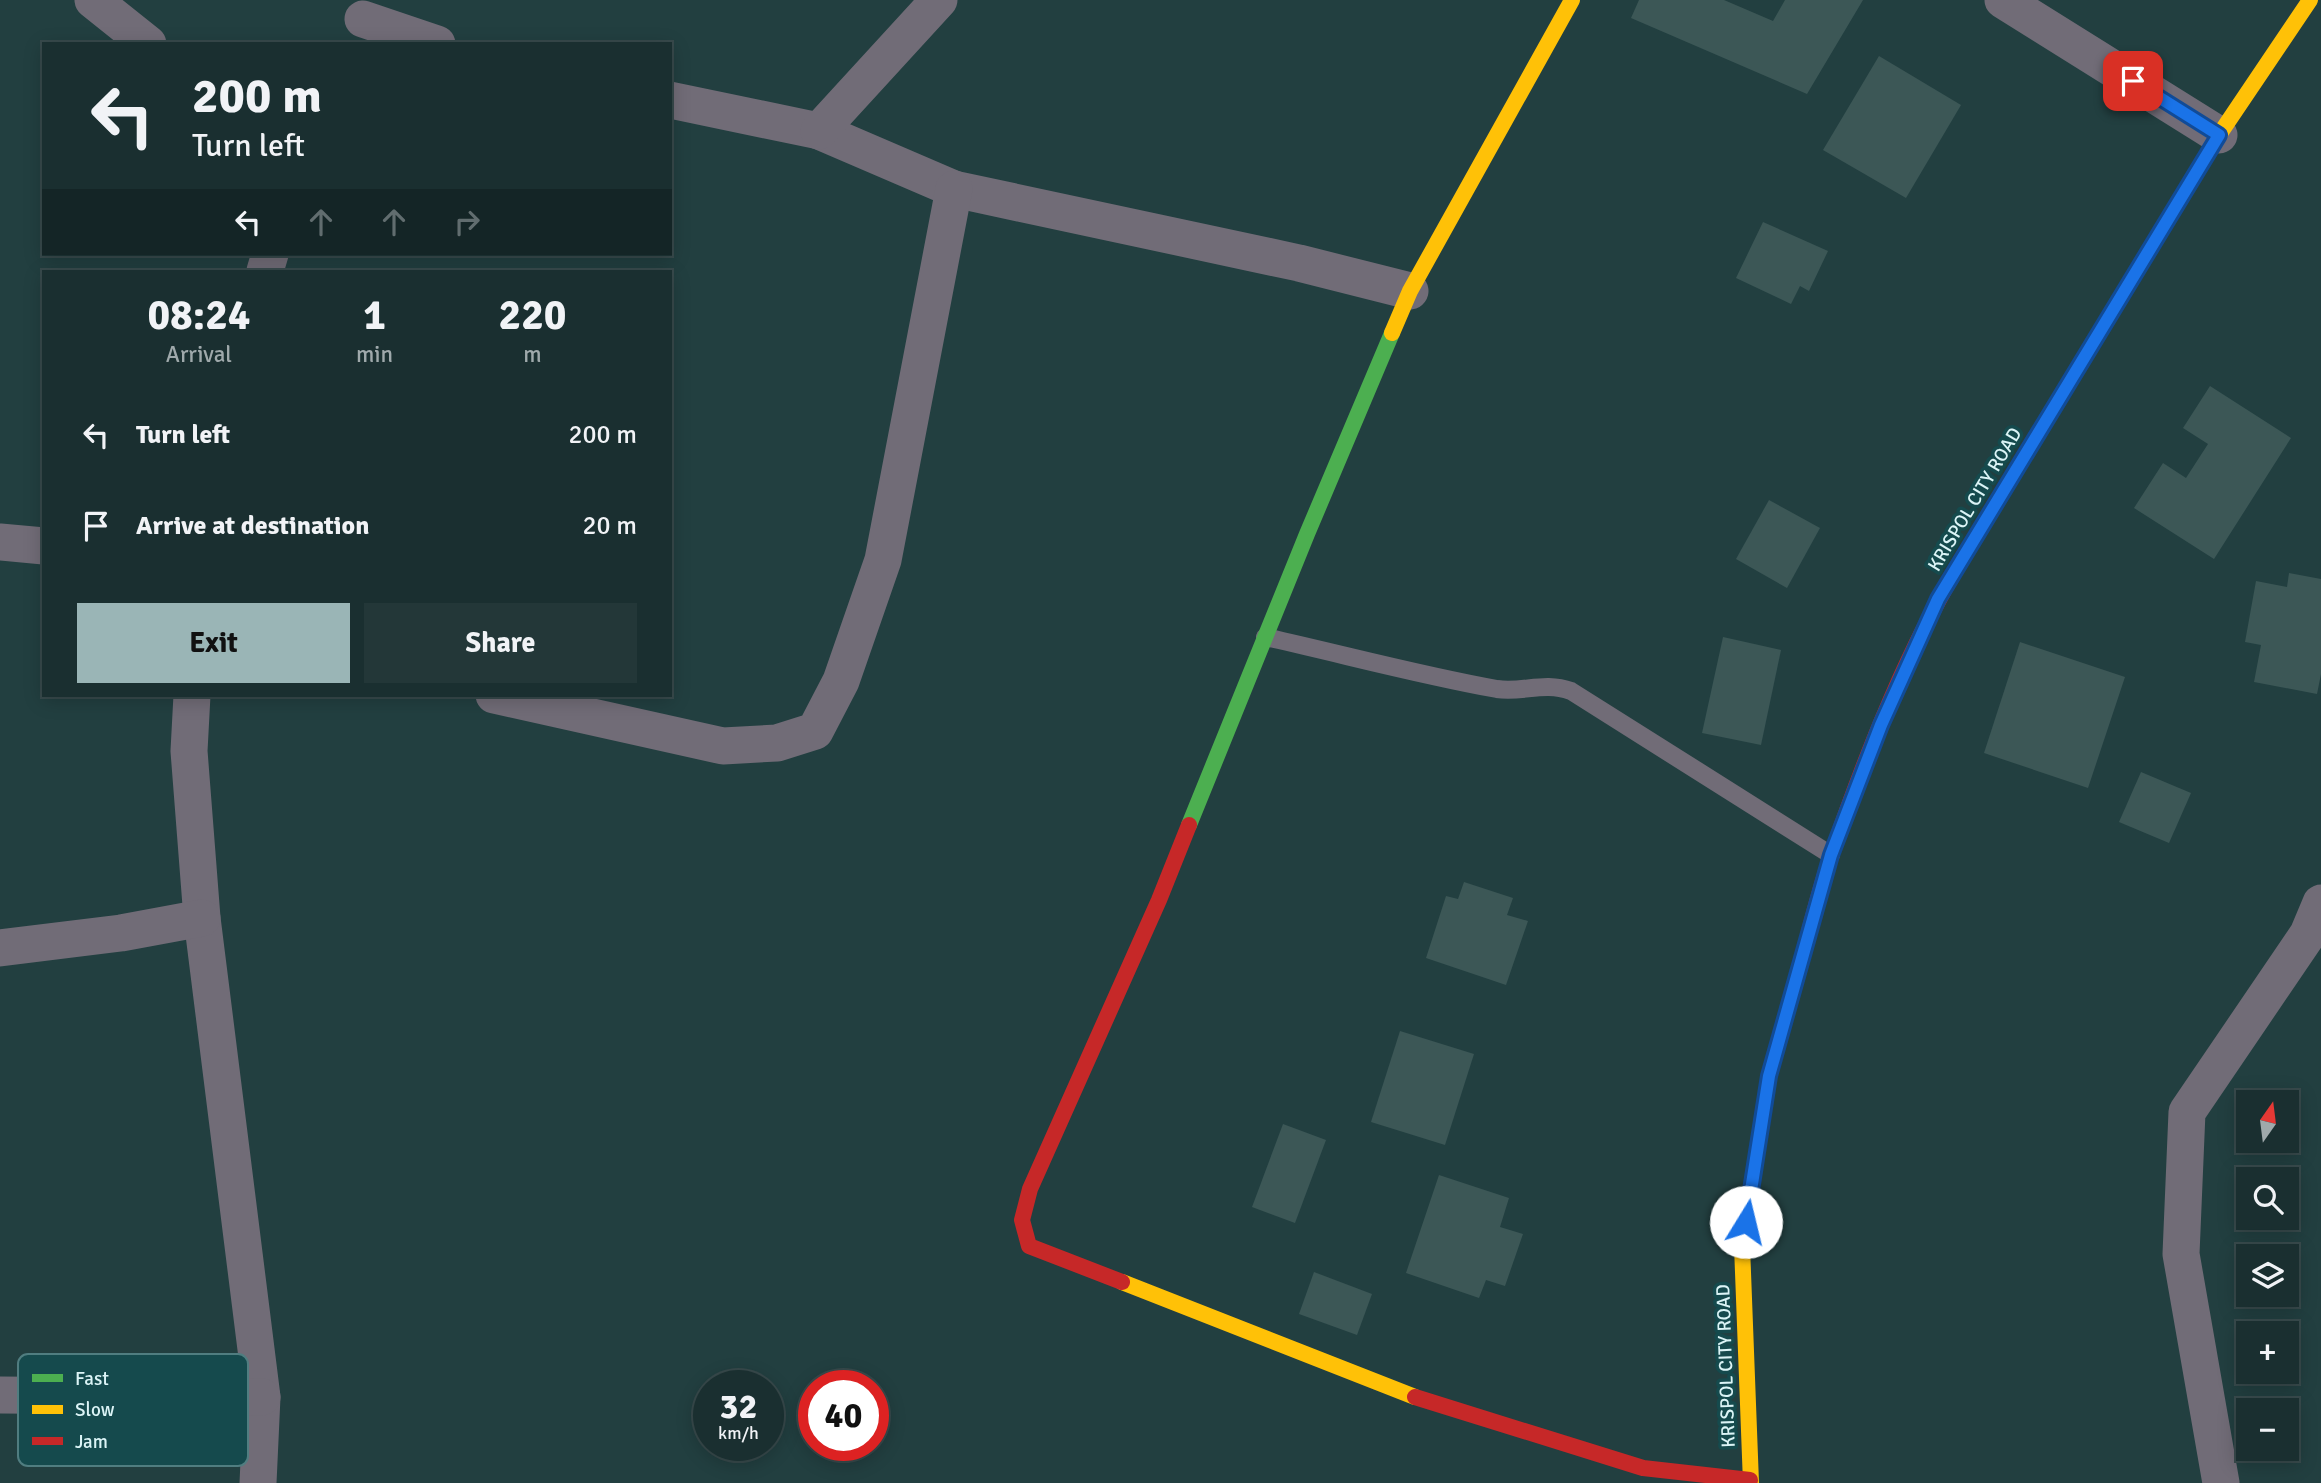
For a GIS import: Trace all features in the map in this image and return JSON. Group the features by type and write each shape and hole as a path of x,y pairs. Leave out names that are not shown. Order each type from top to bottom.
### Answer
{"street":[{"path":"93,0 146,42"},
{"path":"819,131 939,0"},
{"path":"1572,0 1410,291 1265,637 1159,900 1030,1189 1022,1220 1029,1246 1426,1401 1643,1468 1751,1481"},
{"path":"2003,0 2219,135"},
{"name":"KRISPOL CITY ROAD","path":"1751,1481 1742,1246 1769,1076 1831,855 1881,725 1938,599 2219,135 2310,0"},
{"path":"363,21 431,42"},
{"path":"672,100 819,131 954,189 1299,263 1410,291"},
{"path":"503,697 723,746 777,743 815,731 841,681 883,560 954,189"},
{"path":"0,542 42,546"},
{"path":"192,697 189,751 202,918 262,1397 258,1483"},
{"path":"0,948 121,933 202,918"},
{"path":"2221,1483 2181,1254 2187,1112 2317,928"},
{"path":"0,1395 18,1395"},
{"path":"248,1397 262,1397"}],"lane":[{"path":"1265,637 1500,689 1558,686 1571,691 1831,855"}],"building":[{"path":"1639,0 1724,0 1773,21 1785,0 1863,0 1807,94 1631,18"},
{"path":"1879,56 1961,105 1906,198 1823,150"},
{"path":"1763,222 1828,251 1809,291 1800,286 1791,304 1736,278"},
{"path":"2210,386 2291,438 2214,559 2134,508 2163,463 2186,478 2208,444 2183,428"},
{"path":"1769,500 1820,528 1787,588 1736,559"},
{"path":"2289,573 2321,579 2321,674 2317,694 2254,682 2261,645 2245,642 2256,581 2287,587"},
{"path":"1723,637 1781,650 1761,745 1702,733"},
{"path":"2020,642 2125,677 2088,788 1984,753"},
{"path":"2141,772 2191,793 2169,843 2119,822"},
{"path":"1464,882 1513,898 1507,915 1528,921 1506,985 1426,958 1446,896 1458,899"},
{"path":"1400,1031 1474,1054 1445,1145 1371,1122"},
{"path":"1283,1124 1326,1140 1295,1223 1252,1207"},
{"path":"1439,1175 1509,1198 1500,1227 1523,1234 1505,1286 1486,1280 1479,1298 1406,1273"},
{"path":"1314,1272 1372,1294 1357,1335 1299,1314"}],"traffic: fast":[{"path":"1189,825 1392,333"}],"traffic: slow":[{"path":"1392,333 1410,291 1572,0"},
{"path":"1964,556 2219,135 2310,0"},
{"path":"1751,1483 1742,1246 1769,1076 1800,966"},
{"path":"1122,1282 1415,1397"}],"traffic: jam":[{"path":"1800,966 1827,867 1874,739 1925,627 1964,556"},
{"path":"1122,1282 1029,1246 1022,1220 1030,1189 1159,900 1189,825"},
{"path":"1415,1397 1643,1468 1750,1480"}],"route":[{"path":"1746,1222 1769,1076 1831,855 1881,725 1938,599 2219,135 2133,81"}]}
